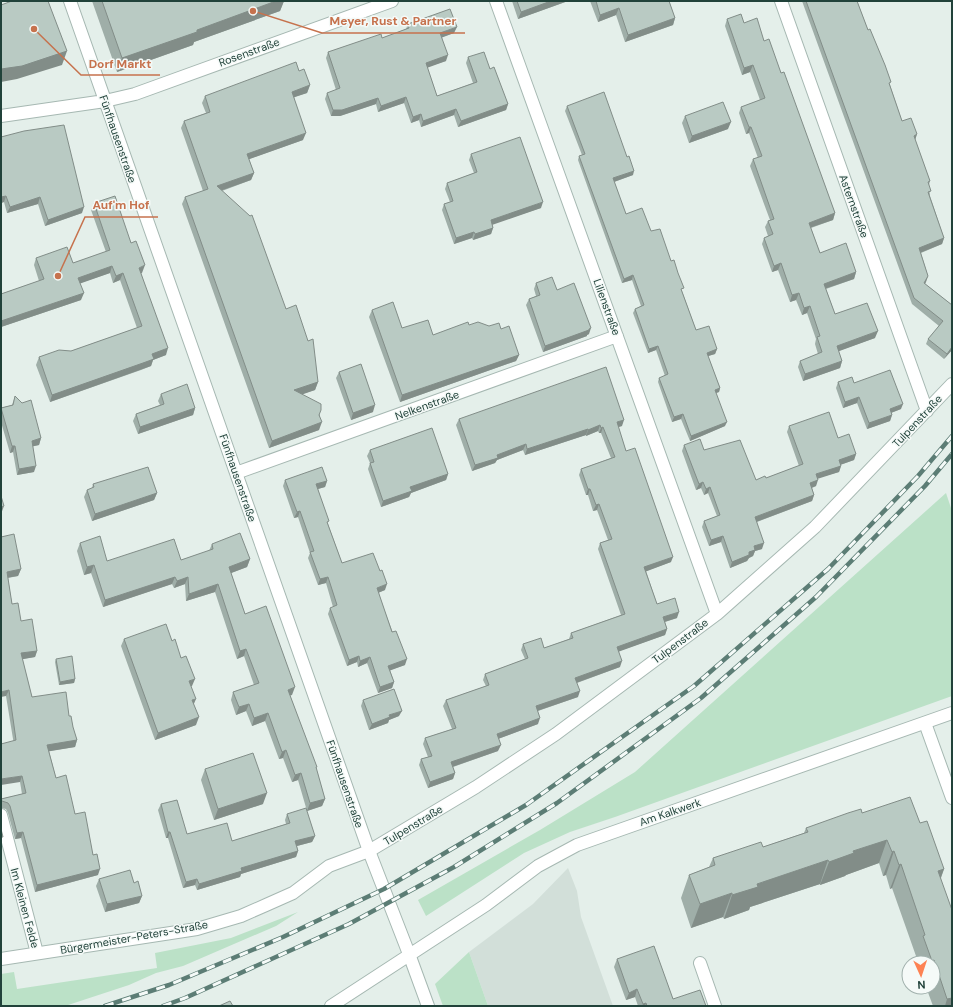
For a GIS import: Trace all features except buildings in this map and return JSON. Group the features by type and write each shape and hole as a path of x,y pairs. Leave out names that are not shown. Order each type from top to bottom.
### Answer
{"street":[{"name":"Fünfhausenstraße","path":"70,1 369,851 410,954 428,1006"},
{"name":"Rosenstraße","path":"1,116 105,101 135,94 392,1"},
{"name":"Lilienstraße","path":"496,1 717,614"},
{"name":"Asternstraße","path":"781,1 927,411"},
{"name":"Nelkenstraße","path":"236,473 617,336"},
{"name":"Tulpenstraße","path":"369,851 476,787 556,734 717,614 815,527 952,384"},
{"name":"Am Kalkwerk","path":"331,1006 486,905 538,866 577,845 952,713"},
{"path":"924,723 952,798"},
{"name":"Im Kleinen Felde","path":"1,815 37,953"},
{"name":"Bürgermeister-Peters-Straße","path":"1,959 197,929 238,917 293,893 329,866 369,851"},
{"path":"700,963 715,1006"}],"shaded area":[{"path":"568,868 577,891 581,917 613,1006 488,1006 469,952 533,904"}],"green space":[{"path":"946,493 952,511 952,696 570,832 524,853 426,916 418,900 540,830 635,772"},
{"path":"298,912 276,926 183,966 156,973 129,985 65,1006 1,1006 1,974 14,972 17,989 157,968 155,953 231,938"},
{"path":"469,952 488,1006 443,1006 435,984"}],"railway":[{"path":"105,1006 169,985 283,937 384,889 526,805 694,686 828,569 918,476 952,436"},
{"path":"163,1006 185,998 349,924 454,867 557,803 701,698 816,597 925,486 952,454"}],"place":[{"name":"Meyer, Rust & Partner","path":"253,11"},
{"name":"Dorf Markt","path":"34,29"},
{"name":"Auf'm Hof","path":"58,276"}]}
